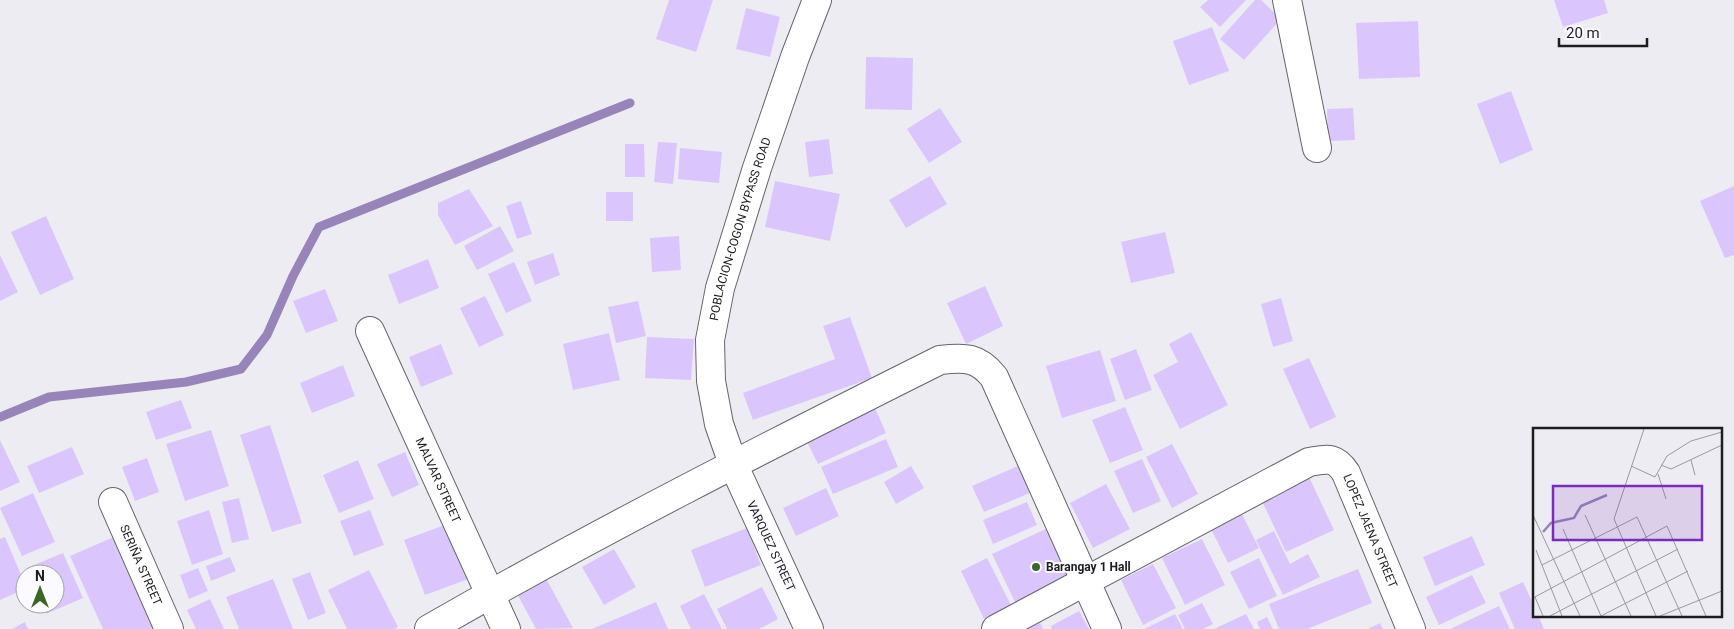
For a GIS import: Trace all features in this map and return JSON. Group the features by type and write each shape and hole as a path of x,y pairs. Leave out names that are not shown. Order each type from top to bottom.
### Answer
{"street":[{"name":"POBLACION-COGON BYPASS ROAD","path":"733,464 719,424 710,381 710,340 720,288 757,168 817,0"},
{"path":"1287,0 1317,148"},
{"name":"MALVAR STREET","path":"370,331 506,629"},
{"path":"429,629 490,594 733,464 940,360 956,358 972,360 985,366 994,377 1107,629"},
{"name":"LOPEZ JAENA STREET","path":"1085,580 1309,462 1332,459 1346,473 1411,629"},
{"name":"VARQUEZ STREET","path":"733,464 809,629"},
{"name":"SERIÑA STREET","path":"113,502 169,629"},
{"path":"996,629 1085,580"}],"building":[{"path":"669,0 713,0 696,52 656,39"},
{"path":"1208,0 1246,0 1220,27 1200,7"},
{"path":"1255,0 1261,0 1281,19 1244,60 1220,39"},
{"path":"1554,0 1604,0 1608,13 1563,27"},
{"path":"746,8 780,17 770,57 736,49"},
{"path":"1418,21 1420,77 1359,79 1356,23"},
{"path":"1212,27 1229,71 1189,85 1173,41"},
{"path":"866,57 913,58 912,110 865,109"},
{"path":"1511,91 1533,150 1500,164 1477,104"},
{"path":"940,108 962,142 929,163 907,129"},
{"path":"1353,108 1355,140 1328,141 1327,109"},
{"path":"829,139 833,174 809,177 805,142"},
{"path":"658,142 677,143 673,184 654,182"},
{"path":"625,144 644,144 645,177 625,177"},
{"path":"680,148 722,152 719,183 678,179"},
{"path":"930,176 947,204 906,228 889,200"},
{"path":"775,181 840,194 830,241 765,227"},
{"path":"1734,186 1734,255 1725,258 1700,201"},
{"path":"469,189 493,226 455,245 438,215 438,203"},
{"path":"606,192 633,192 633,221 606,221"},
{"path":"521,201 532,234 517,239 506,206"},
{"path":"46,216 74,279 40,295 11,232"},
{"path":"500,226 514,251 477,270 464,246"},
{"path":"1165,232 1175,273 1131,283 1121,242"},
{"path":"679,236 681,270 652,272 650,238"},
{"path":"553,253 560,275 535,285 527,262"},
{"path":"0,255 18,292 0,301"},
{"path":"428,259 439,288 399,304 388,275"},
{"path":"514,262 532,301 506,313 488,274"},
{"path":"985,286 1003,326 966,344 947,303"},
{"path":"325,289 338,321 306,333 293,301"},
{"path":"485,296 504,335 479,347 460,308"},
{"path":"1281,298 1293,341 1273,347 1261,304"},
{"path":"638,301 646,336 616,343 608,307"},
{"path":"850,317 872,378 753,420 743,393 835,359 823,326"},
{"path":"1191,332 1228,405 1180,429 1153,375 1178,362 1169,344"},
{"path":"609,333 620,380 573,390 563,344"},
{"path":"647,337 694,339 691,380 645,378"},
{"path":"441,344 453,374 421,387 409,357"},
{"path":"1136,349 1152,390 1125,400 1110,359"},
{"path":"1100,350 1116,401 1062,418 1046,366"},
{"path":"1309,358 1336,417 1310,429 1283,369"},
{"path":"343,365 355,396 312,413 300,383"},
{"path":"181,400 192,428 156,440 146,412"},
{"path":"1125,407 1143,450 1110,463 1092,420"},
{"path":"875,408 886,433 818,464 806,440"},
{"path":"270,425 302,523 272,532 240,435"},
{"path":"211,430 229,486 185,501 166,444"},
{"path":"886,439 898,467 833,494 821,467"},
{"path":"0,440 20,482 0,491"},
{"path":"1172,444 1198,494 1172,508 1146,457"},
{"path":"72,447 84,474 39,493 27,466"},
{"path":"405,452 419,485 392,497 377,464"},
{"path":"147,458 159,492 135,501 122,467"},
{"path":"1142,459 1161,501 1133,513 1114,471"},
{"path":"358,460 374,499 339,513 323,475"},
{"path":"911,466 924,488 896,504 884,482"},
{"path":"1018,466 1030,493 984,512 972,486"},
{"path":"1309,477 1334,530 1286,552 1261,499"},
{"path":"1106,484 1130,529 1093,548 1070,503"},
{"path":"826,488 839,516 796,536 783,508"},
{"path":"33,493 55,542 22,556 0,508"},
{"path":"239,498 249,539 232,543 222,502"},
{"path":"1027,502 1037,525 993,544 983,520"},
{"path":"209,510 223,554 192,565 177,521"},
{"path":"370,510 384,545 354,556 340,521"},
{"path":"1242,514 1259,548 1228,563 1211,529"},
{"path":"450,523 471,578 425,595 404,540"},
{"path":"747,528 761,565 705,587 691,550"},
{"path":"1048,528 1073,577 1016,604 992,554"},
{"path":"1274,531 1290,564 1308,554 1320,577 1283,595 1256,540"},
{"path":"116,536 158,629 103,629 70,556"},
{"path":"1472,536 1485,565 1435,586 1423,557"},
{"path":"5,537 16,564 15,593 0,600 0,539"},
{"path":"1202,539 1225,585 1185,605 1162,558"},
{"path":"614,549 636,587 604,605 582,567"},
{"path":"63,553 83,598 65,606 65,564 37,564"},
{"path":"230,557 236,571 211,581 206,566"},
{"path":"987,558 1011,605 984,619 961,571"},
{"path":"1259,558 1277,596 1249,609 1230,572"},
{"path":"1153,564 1176,608 1143,625 1121,580"},
{"path":"198,568 208,591 189,599 180,575"},
{"path":"1358,569 1372,603 1307,629 1279,629 1269,604"},
{"path":"369,570 398,627 394,629 347,629 328,590"},
{"path":"310,572 326,613 308,620 292,579"},
{"path":"543,573 573,628 536,629 514,588"},
{"path":"1472,575 1486,603 1439,625 1426,597"},
{"path":"273,579 293,629 239,629 226,597"},
{"path":"1523,582 1533,604 1533,616 1538,616 1544,629 1515,629 1499,593"},
{"path":"762,587 778,619 759,629 727,629 717,609"},
{"path":"704,594 722,629 691,629 680,606"},
{"path":"210,599 224,629 196,629 187,610"},
{"path":"656,602 668,629 592,629"},
{"path":"1202,603 1213,624 1203,629 1185,629 1178,615"},
{"path":"1499,606 1510,629 1450,629"},
{"path":"1079,611 1089,629 1052,629 1051,626"},
{"path":"1175,614 1183,629 1144,629"},
{"path":"1246,614 1254,629 1214,629"},
{"path":"1267,617 1273,629 1260,629 1257,622"},
{"path":"25,622 28,629 12,629"},
{"path":"1040,622 1043,629 1025,629"},
{"path":"1380,623 1383,629 1368,629"}],"waterway":[{"path":"0,417 49,397 186,382 241,369 267,335 293,276 319,227 630,103"}],"place":[{"name":"Barangay 1 Hall","path":"1036,567"}]}
